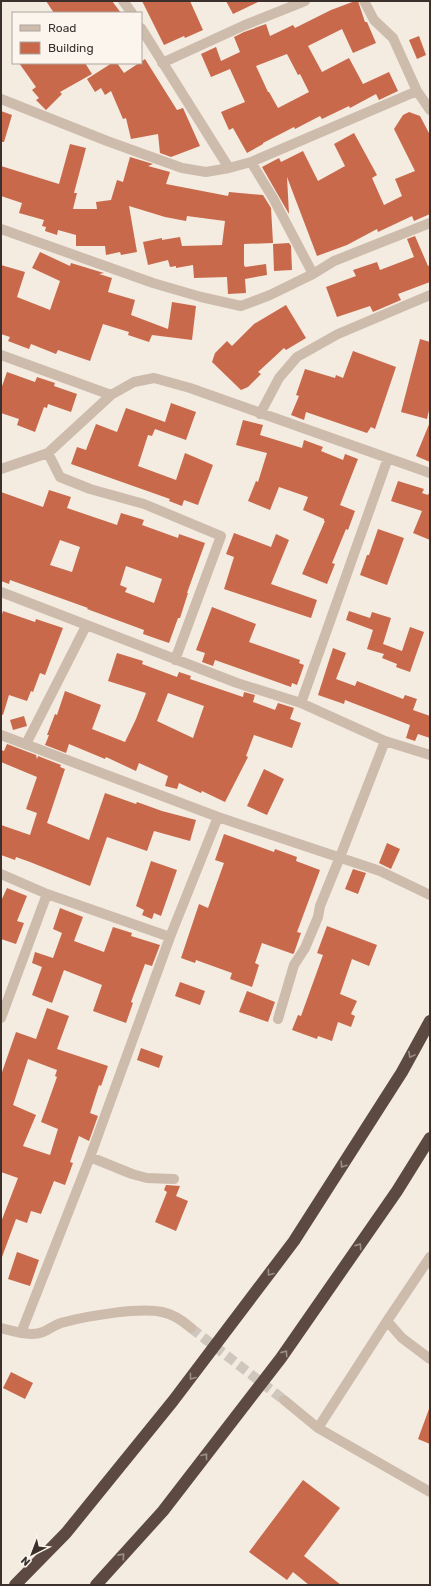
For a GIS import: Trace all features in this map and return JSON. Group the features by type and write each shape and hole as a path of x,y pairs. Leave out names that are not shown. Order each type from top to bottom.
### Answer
{"highway":[{"path":"15,1585 66,1534 174,1401 294,1241 402,1072 430,1020"},
{"path":"96,1585 163,1511 281,1358 397,1191 430,1138"}],"street":[{"path":"123,1 131,12"},
{"path":"162,63 245,25 305,1"},
{"path":"364,1 374,20 393,38 417,91 430,110"},
{"path":"142,30 229,168"},
{"path":"1,99 107,141 182,168 206,172 251,162 417,91"},
{"path":"251,162 273,198 313,274"},
{"path":"1,230 153,283 201,297 241,306 270,295 313,274 334,261 430,223"},
{"path":"260,414 279,378 296,357 338,334 430,295"},
{"path":"1,355 111,395"},
{"path":"1,469 48,453 111,395 134,382 154,378 190,388 430,473"},
{"path":"48,453 60,477 90,489 144,504 220,536 175,660"},
{"path":"301,703 388,458"},
{"path":"1,592 237,683 301,703 385,741 430,755"},
{"path":"26,744 86,626"},
{"path":"1,734 218,816 380,871 430,895"},
{"path":"278,1019 294,964 305,948 318,917 320,906 385,741"},
{"path":"21,1333 90,1157 170,937 218,816"},
{"path":"1,874 46,894 170,937"},
{"path":"2,1013 46,894"},
{"path":"90,1157 132,1174 147,1178 174,1179"},
{"path":"318,1428 430,1257"},
{"path":"1,1328 21,1333 41,1333 63,1322 99,1315 141,1311 162,1312 181,1320 192,1328"},
{"path":"387,1321 402,1338 430,1359"},
{"path":"284,1400 318,1428 430,1492"}],"building":[{"path":"46,1 112,1 120,12 53,12"},
{"path":"142,1 190,1 203,30 185,38 184,36 164,45"},
{"path":"226,1 260,1 233,14"},
{"path":"358,1 365,22 367,22 376,43 353,53 342,29 308,46 322,72 349,58 363,84 389,72 398,91 379,100 376,94 350,108 349,106 322,119 320,116 295,129 294,127 247,153 233,128 229,130 221,112 245,102 230,69 211,77 201,54 216,47 221,61 240,52 234,37 244,32 266,24 270,36 293,25 295,28 331,10","holes":["287,54 298,75 300,74 309,92 278,108 268,92 256,66"]},
{"path":"419,36 426,55 417,59 409,40"},
{"path":"145,59 177,110 183,108 200,146 171,157 160,153 158,134 131,139 126,118 123,119 111,91 105,95 101,88 95,92 87,79 110,64 118,64 124,73 138,64 142,64 142,61"},
{"path":"20,64 86,64 92,74 60,92 62,94 46,110 36,100 39,98 32,90 36,87"},
{"path":"1,111 12,115 4,142 1,142"},
{"path":"409,112 420,116 430,135 430,214 414,221 412,216 378,232 377,229 347,245 317,256 287,177 289,214 262,167 279,158 281,162 303,151 318,181 345,166 334,144 354,133 377,175 372,178 384,205 402,196 395,179 415,171 394,129 403,115"},
{"path":"70,144 86,148 74,193 77,193 73,209 97,209 96,202 111,200 117,180 123,182 130,157 153,164 148,166 170,172 166,184 228,196 229,192 263,195 271,208 273,243 244,244 244,265 245,267 266,264 267,275 245,279 246,293 228,294 227,277 194,278 193,265 176,268 176,266 170,267 168,260 148,265 143,242 162,238 162,240 180,237 182,246 222,245 225,221 187,216 186,221 165,217 129,206 137,252 121,255 120,252 106,255 105,246 76,246 76,235 58,230 57,235 45,231 46,227 42,226 44,220 19,213 22,203 1,196 1,166 59,184"},
{"path":"415,236 428,266 430,265 430,282 398,294 401,300 373,312 370,306 337,317 326,287 356,276 353,270 377,262 380,270 414,257 407,239"},
{"path":"289,243 291,246 292,270 274,271 273,244"},
{"path":"40,252 70,266 71,263 104,273 99,274 112,278 108,292 135,300 131,315 168,329 172,302 196,306 192,340 152,335 149,342 128,335 129,332 103,324 90,361 58,350 56,354 31,344 29,349 8,341 10,337 1,334 1,265 25,272 17,297 50,310 60,281 32,268"},
{"path":"286,305 306,338 286,350 284,348 258,372 261,374 248,387 241,390 212,362 215,353 227,341 232,346 254,324"},
{"path":"420,339 430,342 430,406 427,419 401,412"},
{"path":"353,351 396,367 375,429 371,427 367,433 306,412 304,420 291,415 299,396 296,395 305,369 335,378 336,375 343,378"},
{"path":"7,372 35,382 37,377 55,383 54,386 77,394 71,412 48,404 47,408 44,407 35,432 17,425 19,419 1,413 1,389"},
{"path":"171,403 196,412 186,440 155,429 152,436 148,435 138,466 176,480 185,453 213,465 198,505 184,500 182,506 169,501 170,499 71,464 77,447 86,450 96,424 117,432 126,408 165,422"},
{"path":"243,420 263,425 260,435 302,448 304,440 323,447 321,451 343,460 345,454 358,459 340,505 355,511 348,530 346,529 332,563 335,564 327,584 302,574 325,521 324,519 303,510 308,497 279,487 270,510 248,501 256,481 258,482 267,453 236,445"},
{"path":"430,422 430,462 416,456"},
{"path":"398,481 424,489 422,493 428,495 430,491 430,540 413,533 422,511 391,501"},
{"path":"49,490 71,497 67,508 117,525 121,513 144,520 142,525 178,538 179,534 205,543 187,593 180,618 178,618 169,643 143,634 144,630 87,609 88,608 10,580 9,584 1,581 1,492 43,507","holes":["60,540 80,547 72,572 50,565","126,566 162,579 154,603 125,592 127,588 120,585"]},
{"path":"378,529 404,538 387,585 360,575"},
{"path":"234,533 271,547 276,534 289,540 271,584 317,600 311,618 224,589 234,557 226,554"},
{"path":"212,607 256,624 249,642 300,660 299,663 304,665 297,685 292,683 291,687 215,660 213,666 202,662 205,653 196,650"},
{"path":"3,611 35,622 36,619 63,628 45,675 40,673 33,692 31,691 27,701 9,695 3,715 1,714 1,617"},
{"path":"349,611 370,618 372,612 391,618 383,644 402,651 410,627 424,632 410,672 396,667 397,664 382,658 384,654 367,649 373,630 346,620"},
{"path":"333,648 346,653 336,679 355,686 357,681 403,699 405,695 417,699 413,710 430,716 430,738 418,734 415,741 406,738 410,725 345,700 344,704 318,695"},
{"path":"117,653 143,661 142,664 177,677 179,672 191,676 190,679 243,697 244,692 255,695 253,702 275,710 278,703 294,708 290,719 301,723 292,748 254,735 246,756 248,757 225,802 202,791 201,793 179,783 177,789 165,786 168,776 139,763 136,771 106,757 105,759 69,744 66,753 45,745 49,735 47,735 55,714 57,715 65,691 101,705 92,729 125,742 146,693 108,681","holes":["168,693 204,706 193,738 157,721"]},
{"path":"24,716 27,726 13,730 10,720"},
{"path":"7,744 36,755 37,759 38,756 61,765 60,767 65,769 47,823 89,840 105,793 136,804 137,802 162,811 196,820 190,841 154,831 147,851 107,837 90,886 16,857 15,860 1,855 1,825 30,835 37,813 26,809 37,777 1,762 1,750 4,751"},
{"path":"264,769 284,779 267,815 247,806"},
{"path":"224,834 274,852 275,849 297,857 296,861 320,870 297,932 301,933 294,953 293,954 262,943 255,963 259,965 252,987 230,979 232,973 196,960 195,963 181,958 199,904 208,908 224,863 215,860"},
{"path":"387,843 400,849 391,869 379,863"},
{"path":"151,861 177,870 161,916 154,913 152,919 142,915 144,910 136,906"},
{"path":"353,869 366,873 358,894 345,889"},
{"path":"7,888 27,896 17,921 24,923 16,944 1,939 1,901"},
{"path":"60,908 83,917 74,941 104,952 113,927 132,933 131,936 160,945 152,966 145,964 131,1002 133,1003 126,1023 93,1011 102,985 64,970 52,1003 32,995 42,967 32,963 35,952 53,958 62,933 53,929"},
{"path":"327,926 377,945 369,966 352,959 340,994 357,1001 351,1014 355,1016 351,1027 338,1022 332,1041 318,1036 317,1039 292,1030 298,1015 301,1016 323,955 317,953"},
{"path":"180,982 205,991 200,1005 175,996"},
{"path":"247,991 275,1002 268,1022 239,1012"},
{"path":"47,1008 69,1016 57,1049 108,1066 101,1086 99,1085 90,1113 98,1116 89,1141 79,1136 70,1162 73,1163 65,1185 54,1181 41,1214 31,1211 27,1223 16,1219 1,1257 1,1222 18,1178 1,1172 1,1075 16,1032 36,1039","holes":["28,1059 57,1070 55,1076 57,1077 41,1122 58,1129 50,1155 23,1146 36,1115 13,1105"]},
{"path":"141,1048 163,1056 159,1068 137,1060"},
{"path":"166,1185 180,1186 176,1196 188,1201 176,1231 155,1222 167,1192 164,1190"},
{"path":"17,1252 39,1260 30,1286 8,1279"},
{"path":"11,1372 33,1383 25,1399 3,1388"},
{"path":"430,1409 430,1444 418,1439"},
{"path":"303,1480 340,1508 304,1556 341,1585 309,1585 293,1572 287,1580 249,1552"}],"tunnel":[{"path":"191,1328 284,1400"}]}
